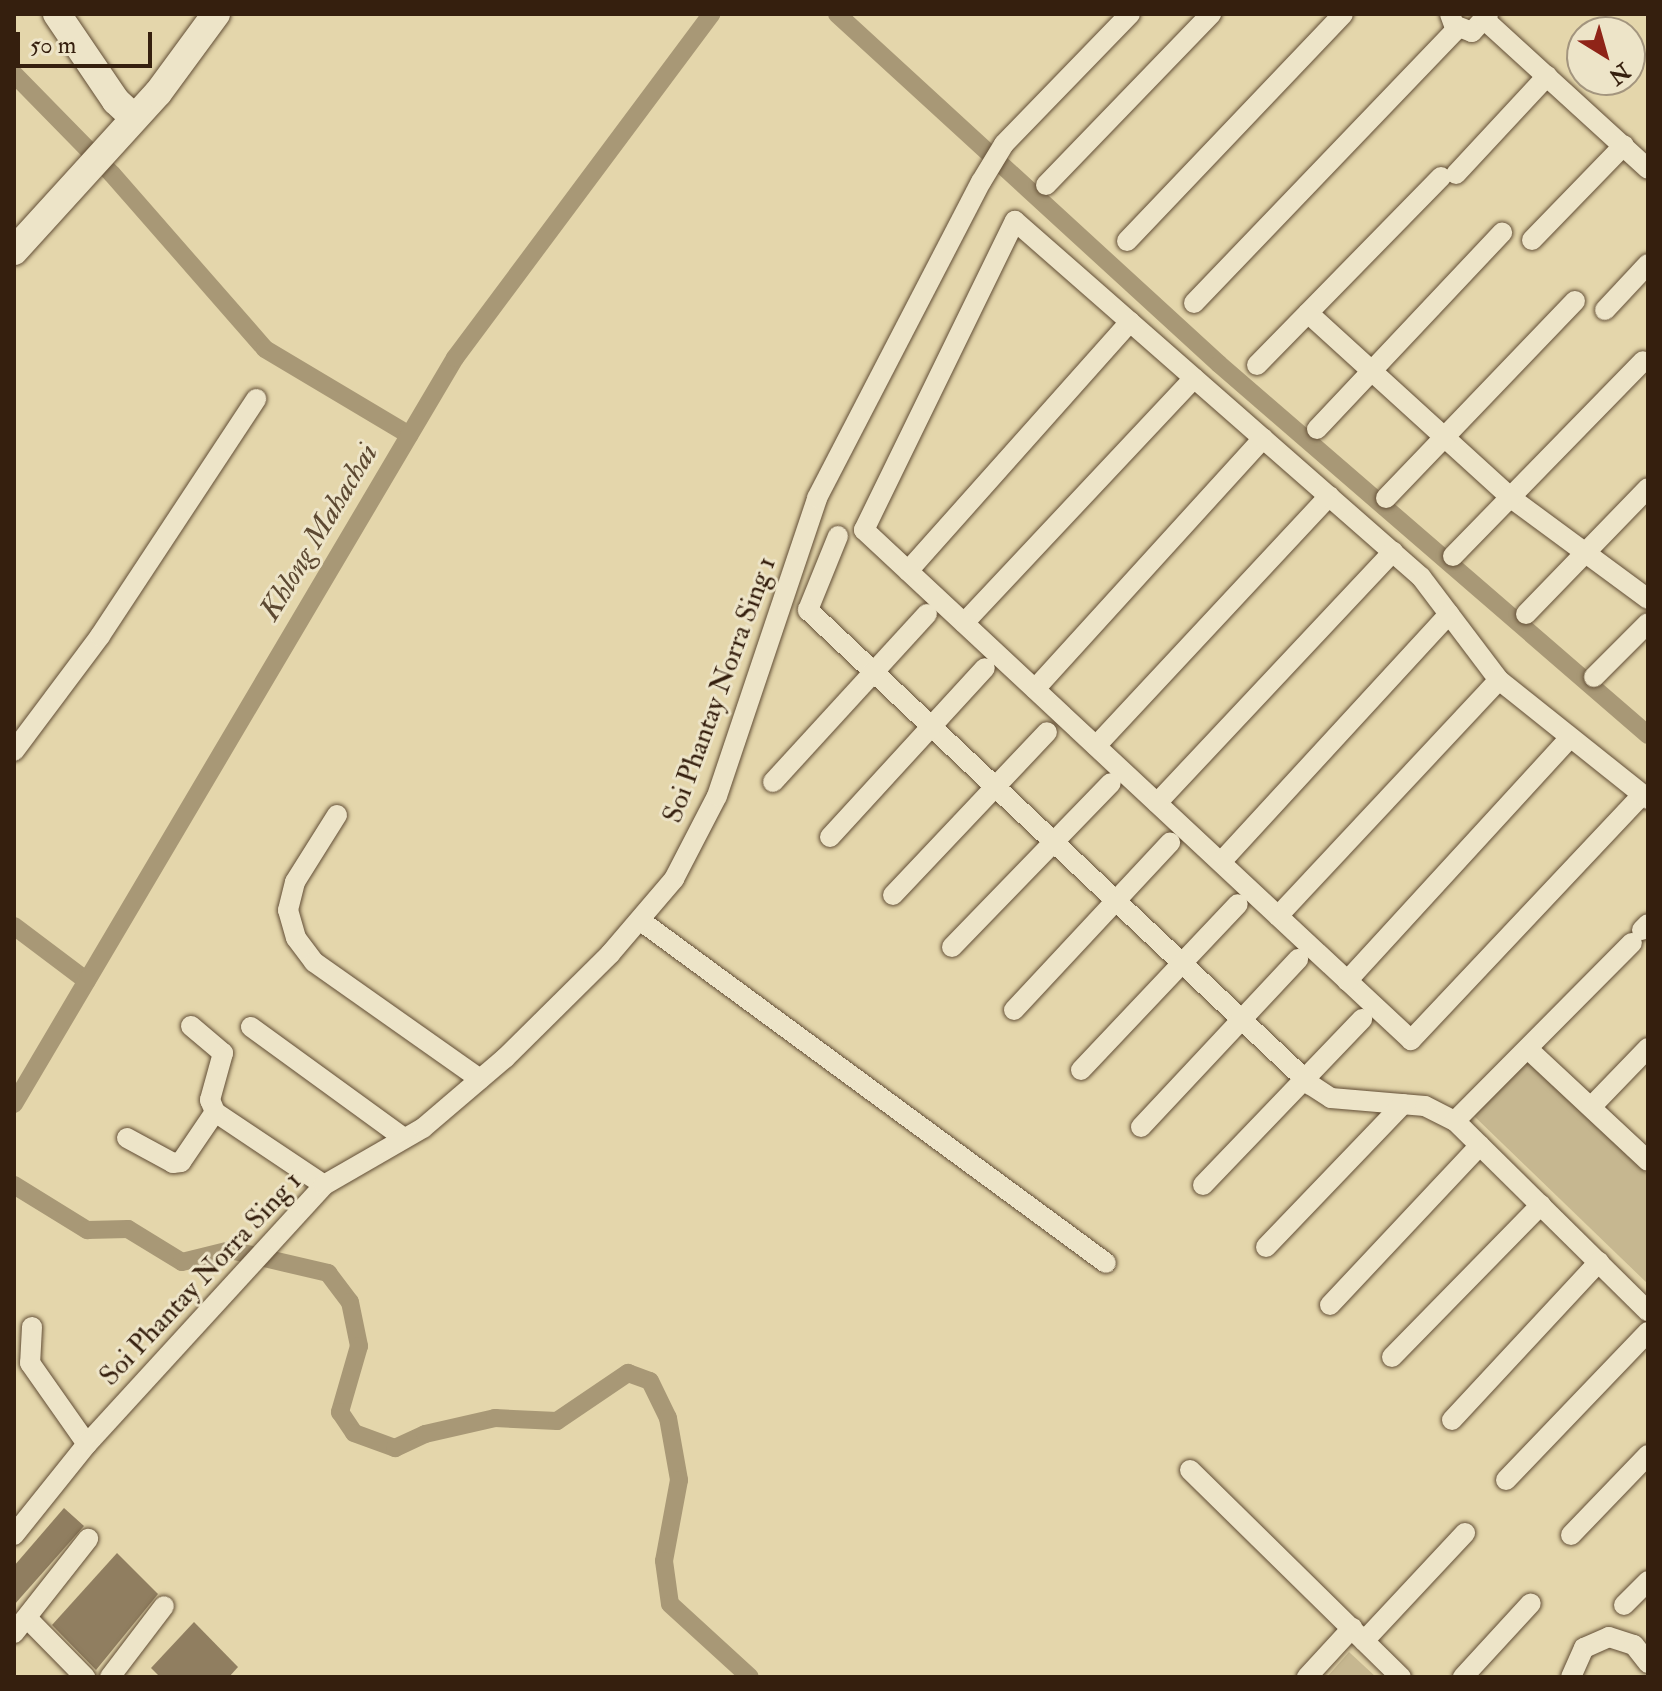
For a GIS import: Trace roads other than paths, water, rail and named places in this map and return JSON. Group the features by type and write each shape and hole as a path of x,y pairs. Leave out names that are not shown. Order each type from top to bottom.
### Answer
{"street":[{"path":"57,14 116,101 132,116"},
{"path":"14,251 132,116 158,93 216,14"},
{"name":"Soi Phantay Norra Sing 1","path":"14,1535 87,1444 236,1282 279,1230 324,1185 404,1138 480,1079 641,921 674,879 717,796 817,498 981,182 1004,144 1130,14"},
{"path":"1046,185 1211,14"},
{"path":"1127,241 1343,14"},
{"path":"1194,303 1454,21 1472,32 1487,17 1648,169"},
{"path":"1257,365 1547,76"},
{"path":"1532,240 1624,145"},
{"path":"1015,221 1194,378 1421,577 1499,680 1645,797 1411,1040 864,530 1015,221"},
{"path":"1317,429 1502,233"},
{"path":"1605,310 1648,264"},
{"path":"1386,498 1575,301"},
{"path":"1308,313 1511,498 1583,556 1648,599"},
{"path":"908,571 1130,322"},
{"path":"1453,556 1643,361"},
{"path":"964,623 1194,378"},
{"path":"14,751 100,636 256,399"},
{"path":"1035,689 1263,438"},
{"path":"1526,614 1648,488"},
{"path":"1096,746 1329,496"},
{"path":"838,536 808,610 1304,1079 1331,1098 1425,1106 1455,1121 1648,1311"},
{"path":"1157,803 1393,552"},
{"path":"773,782 927,614"},
{"path":"1221,862 1449,614"},
{"path":"1594,677 1648,623"},
{"path":"830,837 985,668"},
{"path":"1278,916 1499,680"},
{"path":"893,895 1047,732"},
{"path":"1347,981 1570,738"},
{"path":"952,947 1111,783"},
{"path":"337,815 295,882 288,910 296,938 314,962 480,1079"},
{"path":"1014,1010 1170,843"},
{"path":"1081,1070 1238,904"},
{"path":"641,921 1106,1263"},
{"path":"1455,1121 1641,932"},
{"path":"1141,1127 1298,959"},
{"path":"1203,1185 1362,1019"},
{"path":"191,1026 223,1053 210,1100 215,1112 324,1185"},
{"path":"251,1027 404,1138"},
{"path":"1591,1107 1648,1048"},
{"path":"1528,1049 1648,1161"},
{"path":"1266,1247 1403,1104"},
{"path":"127,1138 173,1163 181,1162 215,1112"},
{"path":"1330,1305 1480,1145"},
{"path":"1392,1357 1541,1205"},
{"path":"1452,1420 1599,1262"},
{"path":"32,1327 30,1363 87,1444"},
{"path":"1506,1480 1648,1332"},
{"path":"1571,1535 1648,1455"},
{"path":"1190,1470 1401,1677"},
{"path":"14,1502 32,1514"},
{"path":"1307,1677 1358,1635 1465,1533"},
{"path":"85,1677 20,1625 88,1539"},
{"path":"1624,1605 1648,1581"},
{"path":"1463,1677 1531,1603"},
{"path":"110,1677 164,1606"},
{"path":"1634,1645 1648,1629"},
{"path":"1571,1677 1575,1658 1595,1641 1622,1639 1634,1645 1648,1663"}],"waterway":[{"name":"Khlong Mahachai","path":"14,1104 455,358 711,14"},
{"path":"837,14 1219,364 1648,735"},
{"path":"14,74 112,174 265,349 409,435"},
{"path":"14,926 87,981"},
{"path":"14,1185 87,1230 128,1229 182,1262 230,1250 328,1273 350,1302 359,1346 340,1412 354,1433 395,1448 425,1434 495,1418 557,1421 628,1373 650,1381 668,1418 679,1480 664,1561 670,1604 750,1677"}]}
